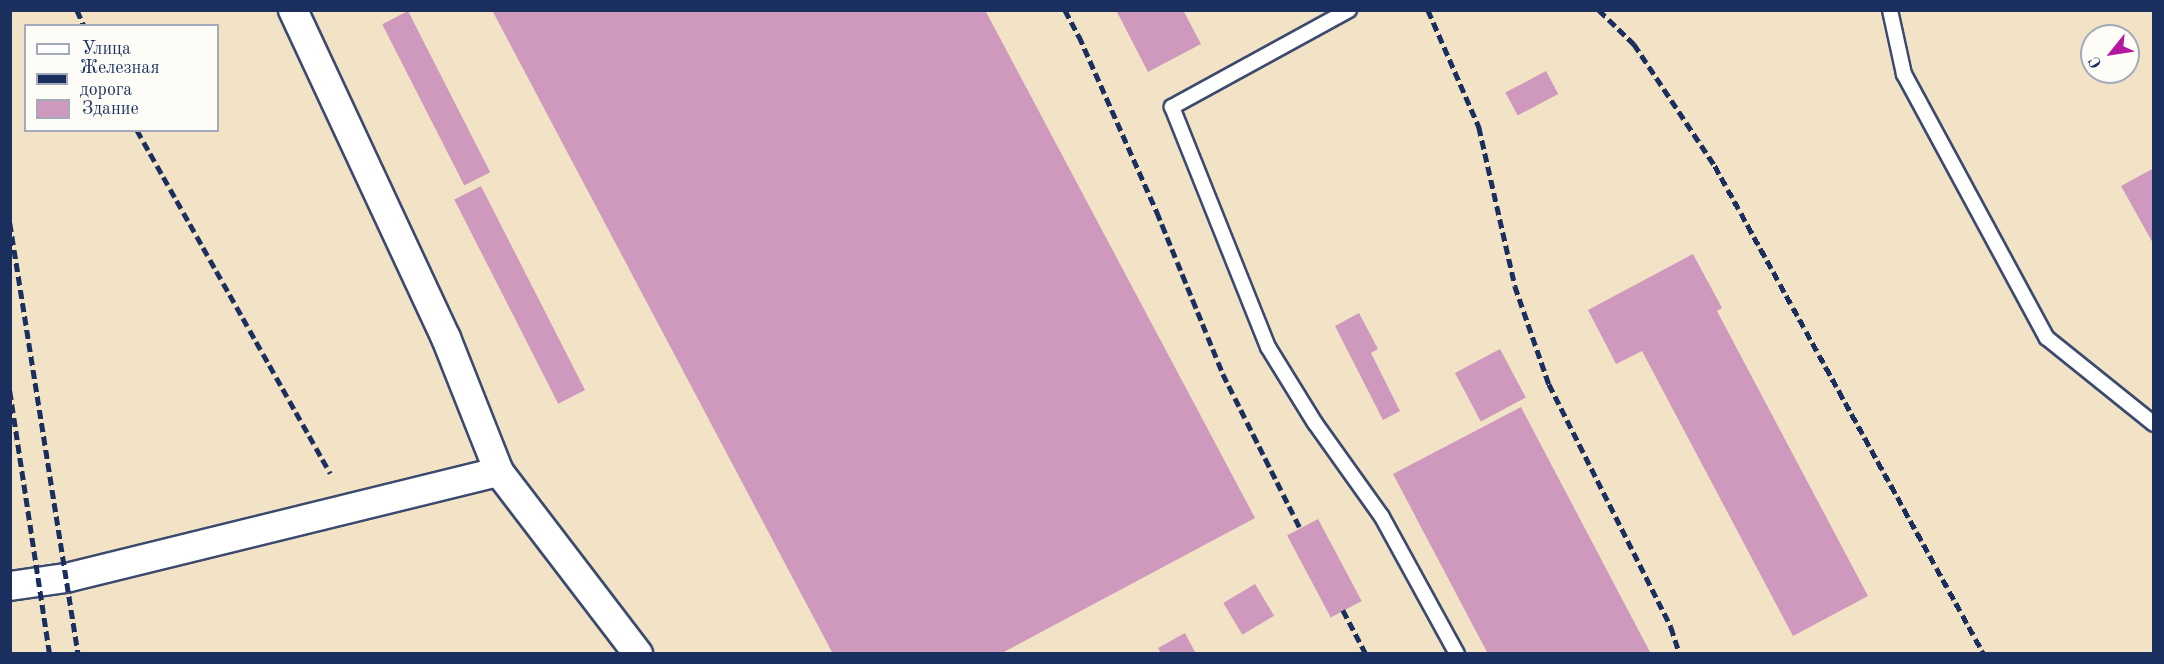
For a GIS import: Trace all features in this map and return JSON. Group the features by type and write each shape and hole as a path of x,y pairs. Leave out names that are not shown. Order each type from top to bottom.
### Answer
{"street":[{"path":"293,10 446,338 499,472 638,654"},
{"path":"10,586 66,578 499,472"}],"lane":[{"path":"1349,10 1172,107 1268,347 1315,423 1382,518 1457,654"},
{"path":"1890,10 1904,74 2047,338 2154,424"}],"building":[{"path":"492,10 985,10 1255,518 1000,654 833,654"},
{"path":"1116,10 1183,10 1201,44 1148,72"},
{"path":"408,11 490,172 464,185 382,24"},
{"path":"1546,71 1558,94 1518,116 1505,93"},
{"path":"2154,168 2154,245 2121,186"},
{"path":"481,186 585,390 558,404 454,200"},
{"path":"1693,254 1722,308 1717,311 1868,596 1793,636 1642,351 1616,364 1588,310"},
{"path":"1359,313 1378,349 1371,353 1400,411 1383,420 1335,326"},
{"path":"1500,349 1526,398 1481,422 1455,373"},
{"path":"1521,407 1651,654 1488,654 1393,474"},
{"path":"1318,519 1362,601 1331,618 1287,535"},
{"path":"1255,584 1274,616 1242,635 1223,603"},
{"path":"1185,633 1196,654 1161,654 1158,648"}],"railway":[{"path":"77,10 83,24"},
{"path":"1065,10 1079,36 1157,212 1223,374 1300,528"},
{"path":"1428,10 1479,127 1515,286 1549,384 1671,627 1680,654"},
{"path":"1599,10 1634,44 1715,166 1984,654"},
{"path":"138,132 330,473"},
{"path":"10,223 78,654"},
{"path":"10,391 50,654"},
{"path":"1343,610 1366,654"}]}
